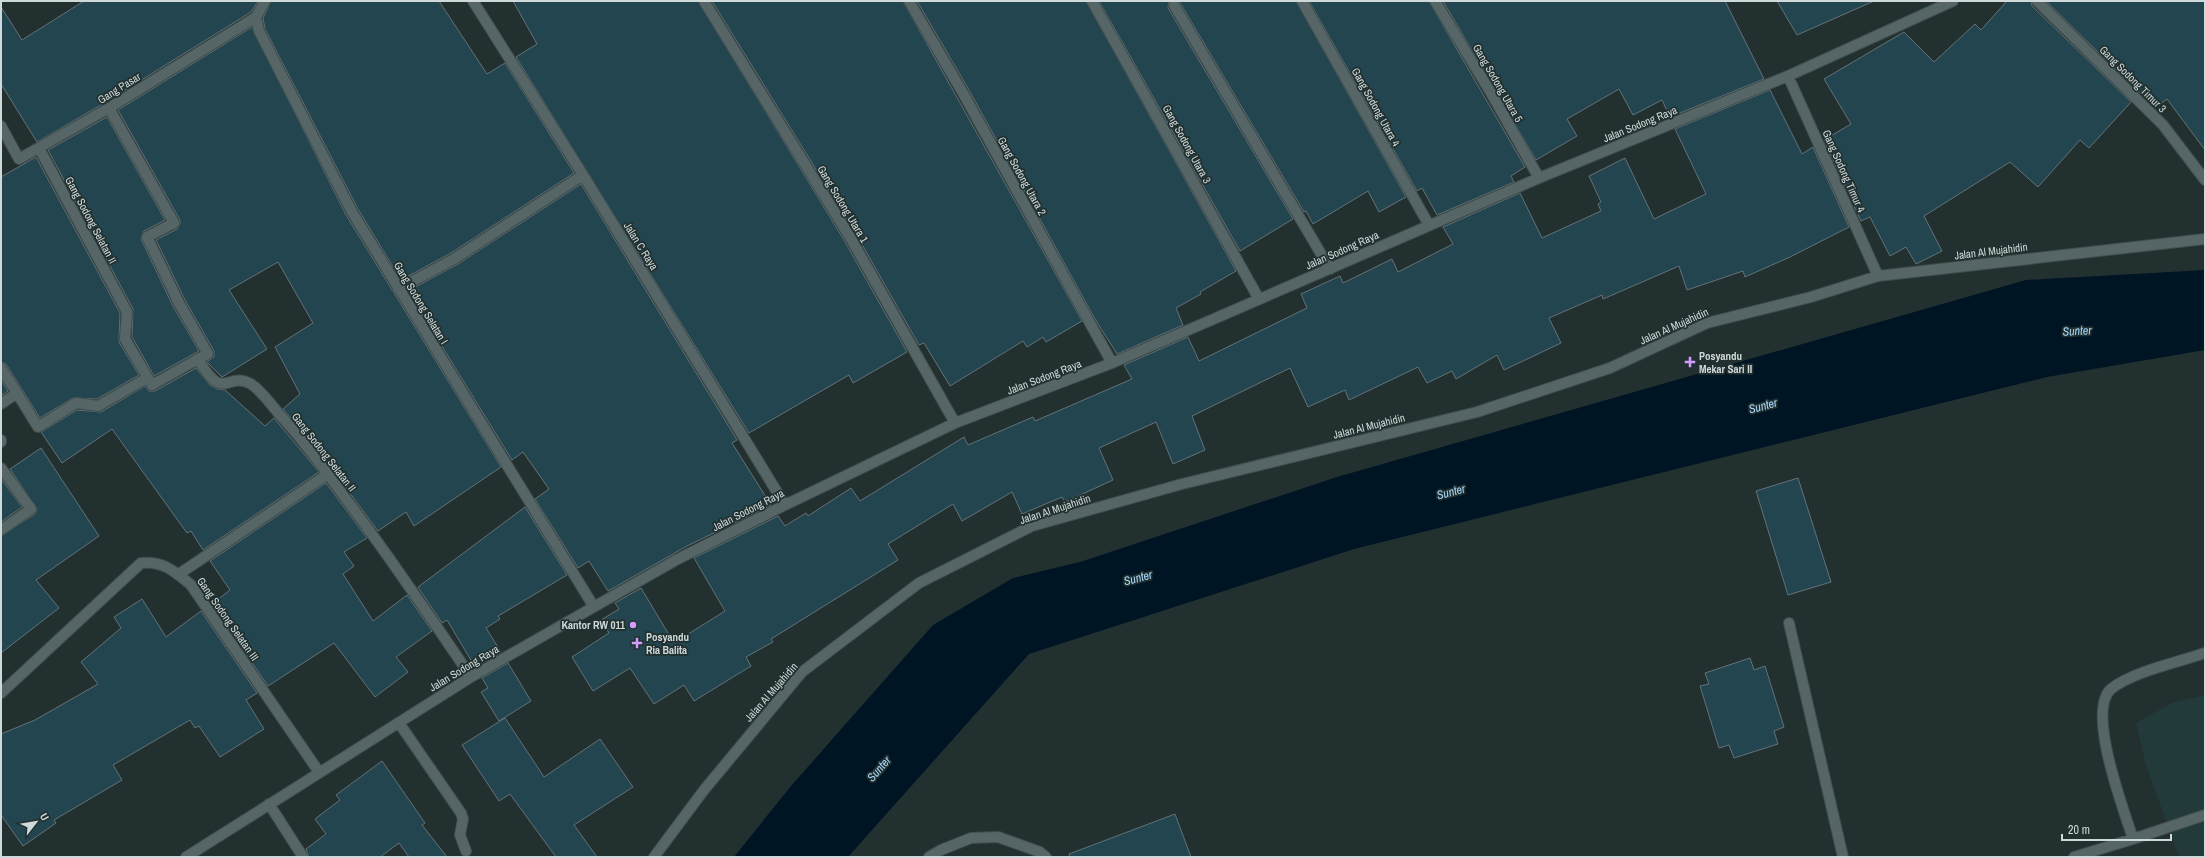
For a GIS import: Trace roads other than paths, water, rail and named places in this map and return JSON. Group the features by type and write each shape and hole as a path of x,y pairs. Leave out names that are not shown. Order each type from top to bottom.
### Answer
{"street":[{"path":"256,17 265,1"},
{"name":"Jalan C Raya","path":"473,1 583,175 785,505"},
{"name":"Gang Sodong Utara 1","path":"704,1 850,237 955,423"},
{"name":"Gang Sodong Utara 2","path":"909,1 963,93 1112,363"},
{"name":"Gang Sodong Utara 3","path":"1092,1 1259,300"},
{"name":"Gang Sodong Utara 4","path":"1302,1 1429,225"},
{"name":"Gang Sodong Utara 5","path":"1435,1 1491,93 1539,178"},
{"name":"Jalan Sodong Raya","path":"186,857 471,677 676,560 785,505 955,423 1112,363 1539,178 1788,76 1953,1"},
{"name":"Gang Sodong Timur 3","path":"2037,1 2163,125 2205,180"},
{"path":"1174,5 1330,269"},
{"name":"Gang Pasar","path":"3,138 19,159 109,108 256,17"},
{"name":"Gang Sodong Selatan I","path":"256,17 259,31 352,212 594,607"},
{"name":"Gang Sodong Timur 4","path":"1788,76 1878,276"},
{"path":"1,368 38,427 76,403 98,406 147,378 152,385 208,354 179,303 147,237 174,223 109,108"},
{"path":"1,126 3,138"},
{"name":"Gang Sodong Selatan II","path":"39,148 127,312 125,339 147,378"},
{"path":"398,289 454,259 583,175"},
{"name":"Jalan Al Mujahidin","path":"654,857 704,790 802,672 919,583 1032,526 1182,484 1477,412 1610,368 1707,323 1811,297 1878,276 2205,240"},
{"name":"Gang Sodong Selatan II","path":"198,359 208,377 218,384 226,385 240,381 252,385 299,436 402,575 471,677"},
{"path":"1,404 16,393"},
{"path":"1,468 31,509 1,530"},
{"path":"179,574 328,474"},
{"name":"Gang Sodong Selatan III","path":"1,693 141,563 153,562 174,570 191,585 320,772"},
{"path":"1789,623 1843,857"},
{"path":"2133,839 2111,769 2102,717 2103,701 2110,690 2128,678 2205,653"},
{"path":"399,723 462,813 463,819 460,835 466,851"},
{"path":"269,804 304,857"},
{"path":"2074,857 2205,815"},
{"path":"929,857 941,850 971,838 998,837 1040,852 1046,857"}],"water":[{"name":"Sunter","path":"2205,270 2205,350 2047,377 1354,549 1029,654 848,857 734,857 791,786 933,625 1013,578 1080,562 1337,477 2026,280"}],"place":[{"name":"Posyandu Mekar Sari II","path":"1690,362"},
{"name":"Kantor RW 011","path":"633,625"},
{"name":"Posyandu Ria Balita","path":"637,643"}]}
